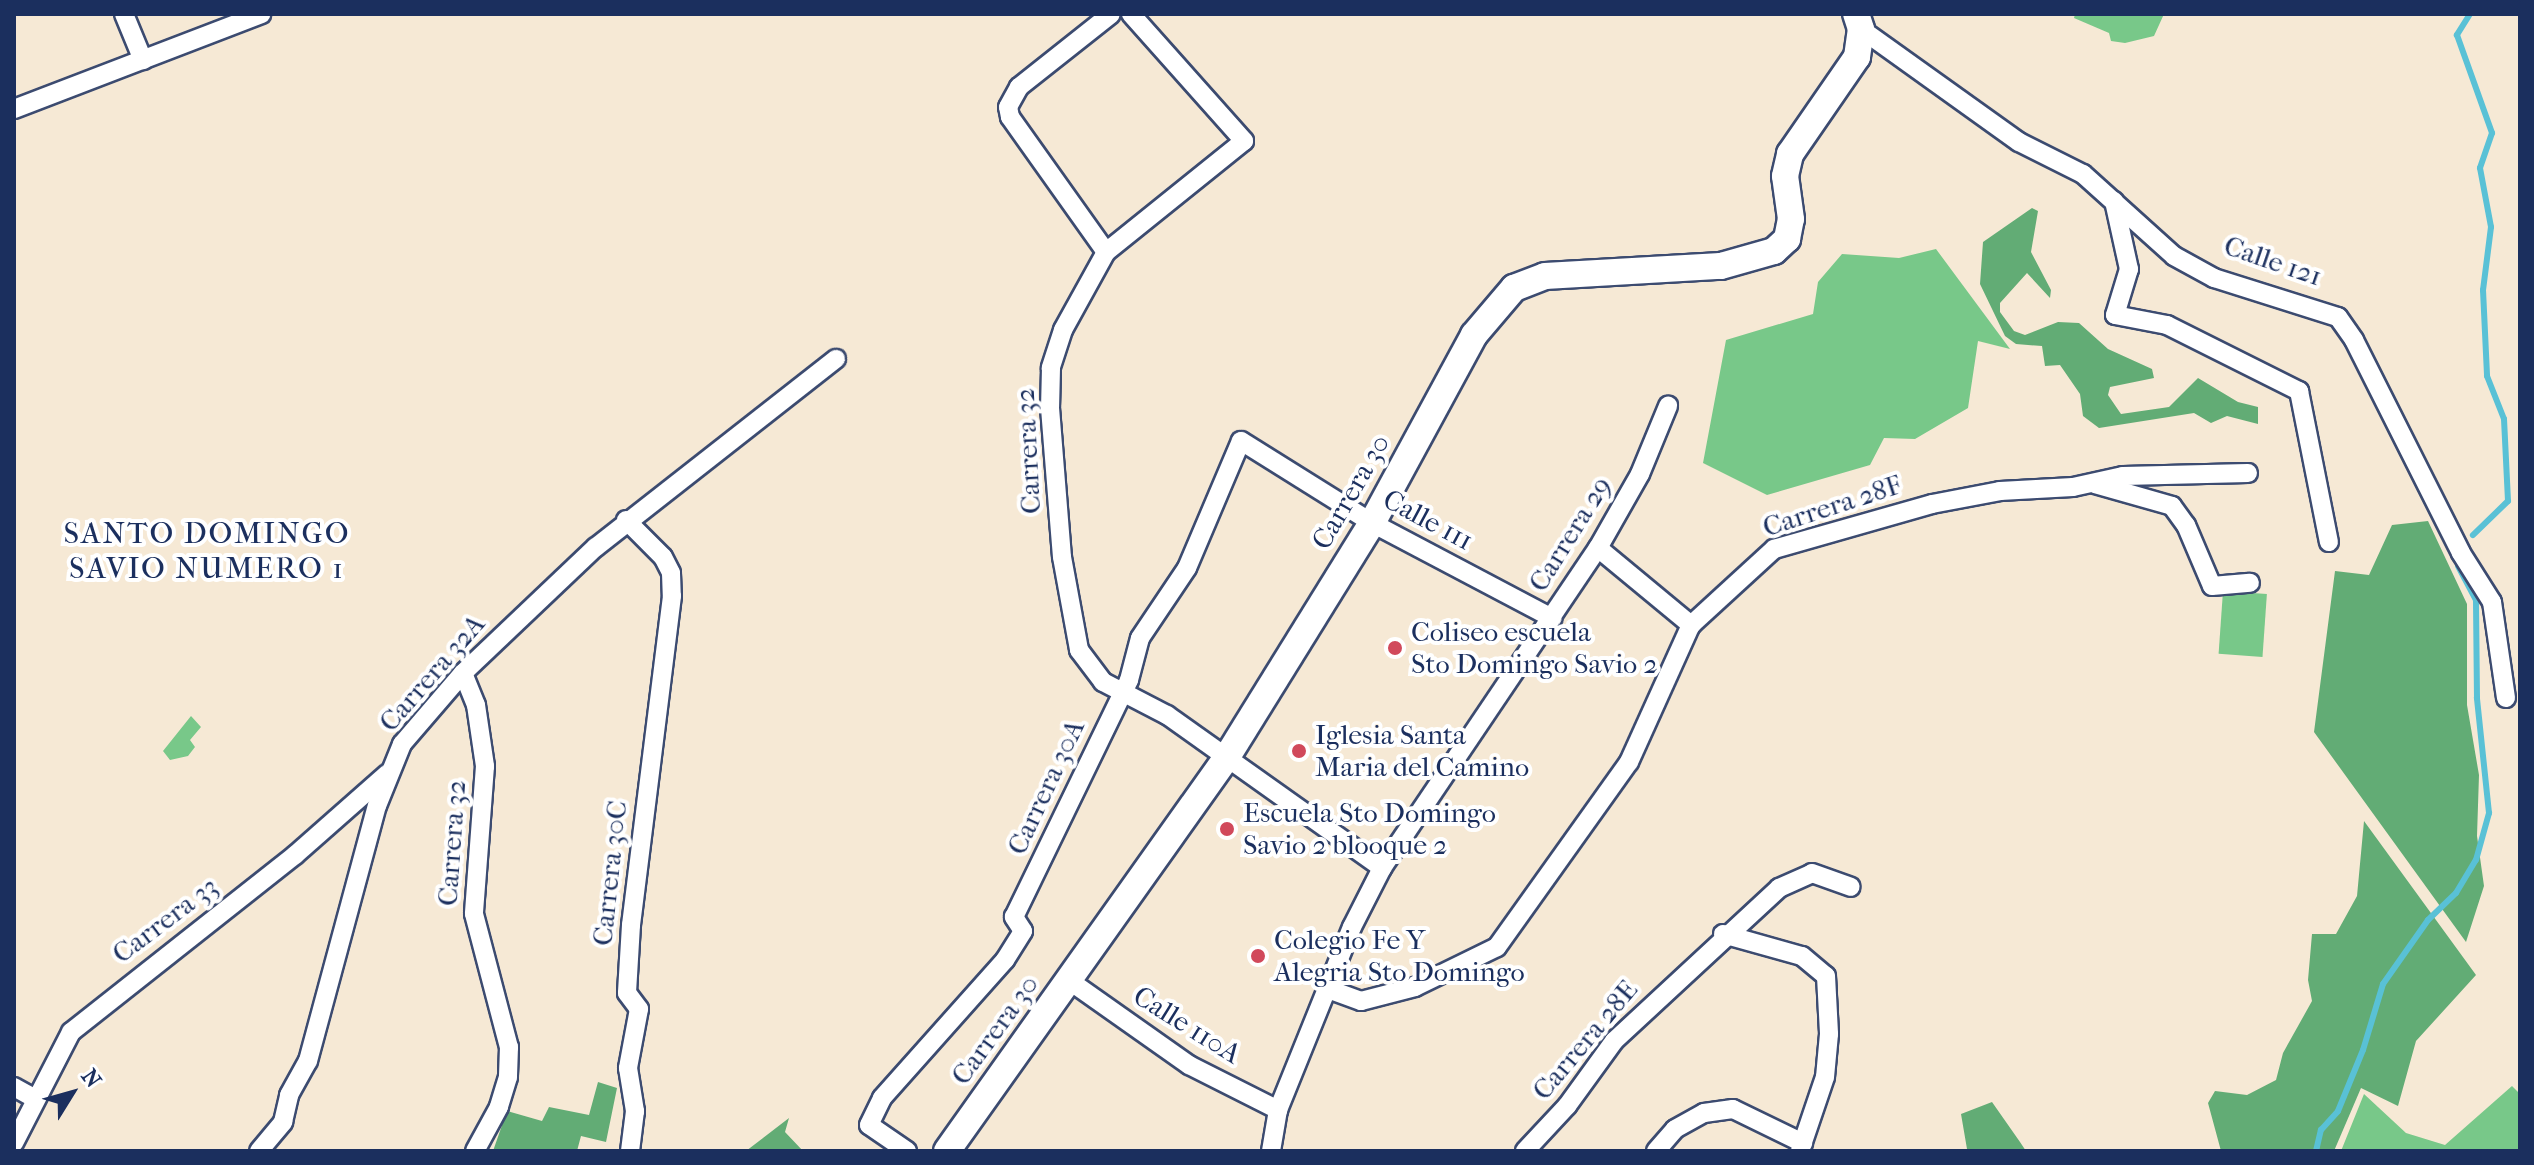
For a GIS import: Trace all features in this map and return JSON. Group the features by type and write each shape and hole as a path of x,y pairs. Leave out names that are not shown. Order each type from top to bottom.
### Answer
{"street":[{"path":"124,14 143,60"},
{"path":"14,109 261,14"},
{"path":"1106,252 1010,117 1011,97 1111,14"},
{"name":"Carrera 32","path":"1111,687 1079,650 1071,625 1050,408 1051,368 1063,330 1106,252 1244,141 1135,17"},
{"name":"Calle 121","path":"1859,22 2019,142 2083,174 2174,256 2214,278 2338,317 2354,340 2461,553 2492,602 2506,698"},
{"name":"Carrera 30","path":"947,1151 1225,760 1372,523 1474,335 1514,288 1545,276 1737,263 1774,251 1787,239 1790,154 1857,57 1859,22"},
{"path":"2112,198 2129,269 2115,315 2167,325 2299,391 2329,542"},
{"name":"Carrera 32A","path":"259,1151 283,1122 289,1095 308,1061 389,772 402,744 463,673 626,520 836,359"},
{"name":"Carrera 29","path":"1271,1151 1278,1110 1382,868 1598,548 1640,474 1668,406"},
{"name":"Calle 111","path":"1241,441 1372,523 1552,618"},
{"name":"Carrera 30A","path":"907,1151 869,1125 882,1098 1005,960 1023,931 1014,917 1111,687 1129,680 1140,638 1187,568 1241,441"},
{"name":"Carrera 28F","path":"1328,989 1361,1001 1415,987 1497,947 1629,762 1691,625 1774,549 1932,504 2092,483 2123,476 2248,473"},
{"path":"2092,483 2172,506 2186,525 2212,586 2250,583"},
{"name":"Carrera 30C","path":"626,520 663,557 671,573 672,596 631,925 627,993 639,1009 628,1068 635,1111 630,1151"},
{"path":"1598,548 1691,625"},
{"name":"Carrera 32","path":"463,673 476,705 485,766 474,914 509,1047 508,1077 499,1107 475,1151"},
{"path":"1111,687 1167,715 1225,760 1382,868"},
{"name":"Carrera 33","path":"14,1143 71,1032 100,1005 295,855 389,772"},
{"name":"Carrera 28E","path":"1525,1151 1567,1106 1614,1041 1723,934 1795,876 1832,876 1851,887"},
{"path":"1656,1151 1675,1129 1704,1113 1733,1109 1802,1147 1825,1077 1829,1034 1828,985 1815,962 1723,934"},
{"name":"Calle 110A","path":"1070,981 1189,1065 1278,1110"},
{"path":"14,1087 36,1099"}],"green space":[{"path":"2075,14 2164,14 2154,36 2125,43 2111,41 2109,33 2074,18"},
{"path":"2032,208 2038,211 2031,252 2051,290 2050,298 2027,273 2000,303 2000,312 2014,331 2025,335 2058,322 2079,323 2108,349 2152,369 2154,378 2110,387 2108,395 2121,414 2169,407 2198,378 2238,402 2258,407 2258,424 2227,416 2211,423 2194,413 2099,428 2083,416 2080,394 2060,365 2045,366 2042,346 2016,344 2005,336 1980,284 1983,242"},
{"path":"1936,249 2010,349 1978,341 1968,408 1915,439 1884,438 1870,465 1767,495 1703,463 1726,340 1813,314 1818,282 1842,254 1899,258"},
{"path":"2428,521 2467,604 2467,705 2479,775 2477,836 2484,886 2466,942 2314,732 2335,571 2369,575 2392,525"},
{"path":"2223,591 2267,594 2262,657 2219,654"},
{"path":"191,716 201,727 190,740 195,747 188,756 170,760 163,751"},
{"path":"2364,821 2476,975 2416,1041 2398,1106 2361,1088 2334,1151 2221,1151 2208,1103 2215,1091 2247,1095 2276,1080 2283,1053 2312,1001 2308,980 2312,934 2336,934 2357,896"},
{"path":"598,1082 617,1088 606,1142 581,1136 577,1151 493,1151 507,1111 542,1121 549,1107 589,1115"},
{"path":"2512,1086 2520,1094 2520,1151 2341,1151 2364,1094 2406,1133 2445,1145"},
{"path":"1992,1102 2026,1151 1958,1151 1967,1149 1961,1114"},
{"path":"789,1118 785,1132 803,1151 746,1151"}],"waterway":[{"path":"2470,14 2457,35 2492,133 2480,168 2491,227 2483,290 2487,376 2504,419 2508,501 2473,535"},
{"path":"2316,1151 2321,1130 2338,1111 2363,1050 2383,984 2428,920 2456,893 2476,860 2489,813 2477,698 2476,600 2458,566"}],"place":[{"name":"Coliseo escuela Sto Domingo Savio 2","path":"1395,648"},
{"name":"Iglesia Santa Maria del Camino","path":"1299,751"},
{"name":"Escuela Sto Domingo Savio 2 blooque 2","path":"1227,829"},
{"name":"Colegio Fe Y Alegria Sto Domingo","path":"1258,956"}],"district":[{"name":"SANTO DOMINGO SAVIO NUMERO 1","path":"207,551"}]}
